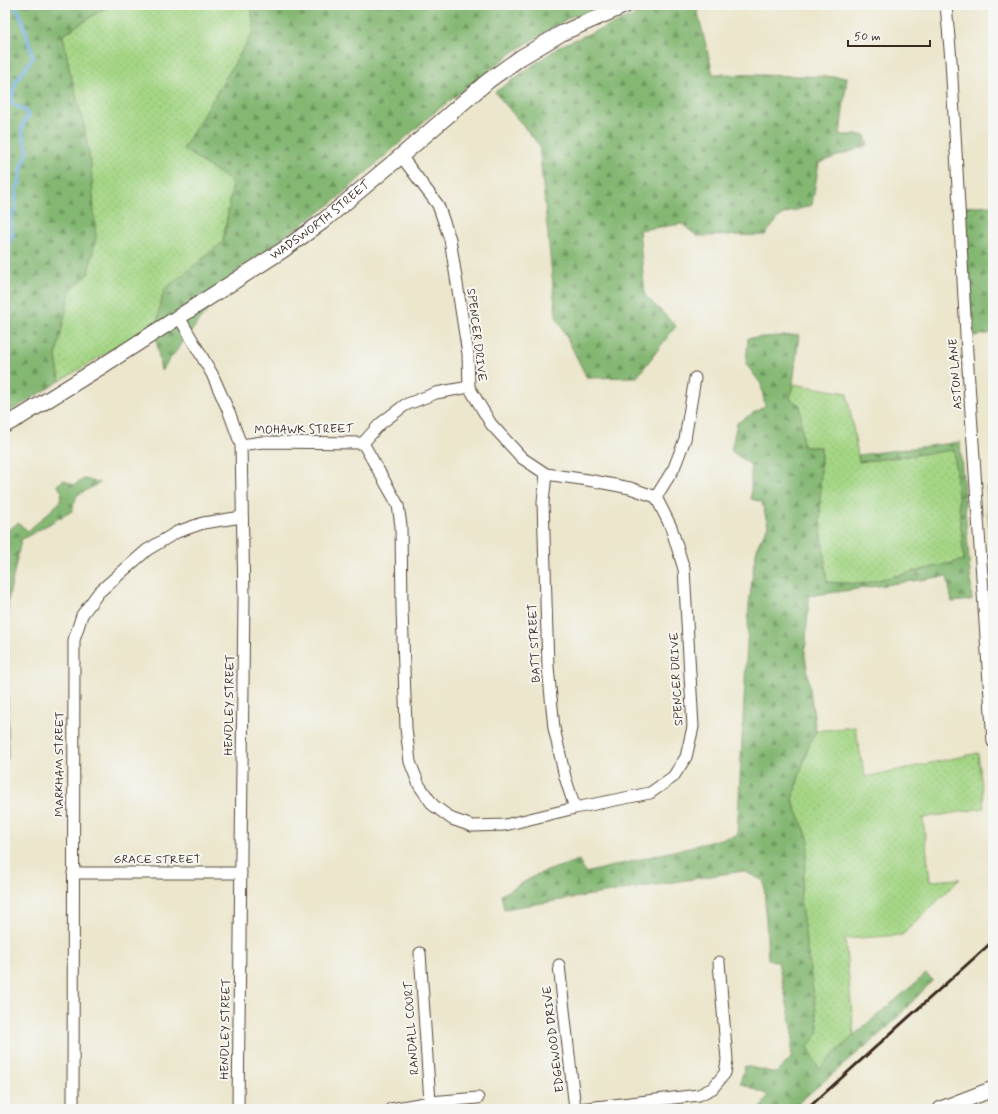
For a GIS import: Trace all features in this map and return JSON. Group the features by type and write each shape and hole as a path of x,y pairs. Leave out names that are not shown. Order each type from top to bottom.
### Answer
{"street":[{"name":"WADSWORTH STREET","path":"5,424 26,413 283,250 322,222 488,81 520,58 562,33 626,5"},
{"name":"ASTON LANE","path":"946,5 951,60 993,742"},
{"name":"SPENCER DRIVE","path":"363,443 398,505 401,526 406,728 410,762 419,785 433,805 452,819 472,826 505,825 575,808 650,793 673,777 686,757 693,727 684,569 671,527 656,497 630,488 546,474 522,458 491,424 469,387 468,354 450,240 438,205 401,156"},
{"name":"HENDLEY STREET","path":"179,317 212,374 229,412 241,445 244,598 238,1109"},
{"path":"656,497 674,468 685,439 695,378"},
{"name":"MOHAWK STREET","path":"241,445 263,442 363,443 380,424 405,405 436,393 469,387"},
{"name":"BATT STREET","path":"546,474 543,502 548,668 554,728 565,777 575,808"},
{"name":"MARKHAM STREET","path":"73,1109 74,640 82,615 99,592 147,550 177,532 203,523 242,517"},
{"name":"GRACE STREET","path":"73,873 240,873"},
{"name":"RANDALL COURT","path":"420,953 430,1102"},
{"path":"579,1109 699,1095 713,1088 725,1073 727,1060 719,962"},
{"name":"EDGEWOOD DRIVE","path":"559,965 575,1109"},
{"path":"941,1109 993,1089"},
{"path":"390,1109 430,1102 478,1098"}],"green space":[{"path":"5,5 109,5 63,35 70,72 84,126 91,166 96,238 88,274 70,291 56,356 60,381 9,412 5,411"},
{"path":"109,5 251,5 254,31 183,149 233,183 223,242 164,290 156,326 111,350 60,381 56,356 70,290 88,274 92,196 91,166 84,126 70,72 63,35"},
{"path":"251,5 696,5 713,74 847,77 840,135 865,135 868,145 819,163 812,205 781,215 765,235 697,236 682,224 639,230 645,295 676,326 637,377 587,378 556,316 539,145 495,92 562,45 640,13 572,16 513,52 431,115 333,202 238,270 161,371 155,331 164,290 223,242 233,183 183,149 254,31"},
{"path":"993,205 993,333 974,336 962,207"},
{"path":"799,335 790,399 800,405 803,447 821,447 820,520 827,582 861,584 964,560 954,450 859,462 858,455 960,442 972,600 952,602 947,576 809,596 805,655 816,731 810,742 792,799 809,840 800,899 819,1032 808,1047 819,1069 854,1035 926,974 933,980 888,1027 791,1109 761,1109 768,1095 740,1083 745,1066 776,1073 791,1058 793,1032 778,962 768,959 764,881 743,871 504,909 501,895 538,874 579,860 585,873 737,835 749,605 754,563 758,545 768,526 762,502 751,499 751,465 731,451 737,423 765,406 761,384 746,364 748,338"},
{"path":"793,384 847,393 859,462 954,450 964,560 861,584 827,582 820,520 821,447 803,447 800,405 790,399"},
{"path":"84,479 100,483 77,495 72,511 21,540 8,601 8,759 5,758 5,532 18,523 28,531 59,503 62,492 57,485 64,480 74,485"},
{"path":"993,486 993,597 986,487"},
{"path":"855,727 865,777 978,753 984,808 923,818 930,881 960,879 902,935 845,939 854,1035 819,1070 808,1047 818,1032 800,899 809,840 792,799 810,742 816,731"}],"waterway":[{"path":"5,250 13,235 10,219 15,210 16,189 19,184 21,170 28,150 22,128 25,119 29,115 23,109 11,103 15,83 33,57 22,19 15,5"}],"railway":[{"path":"807,1109 993,941"}]}
